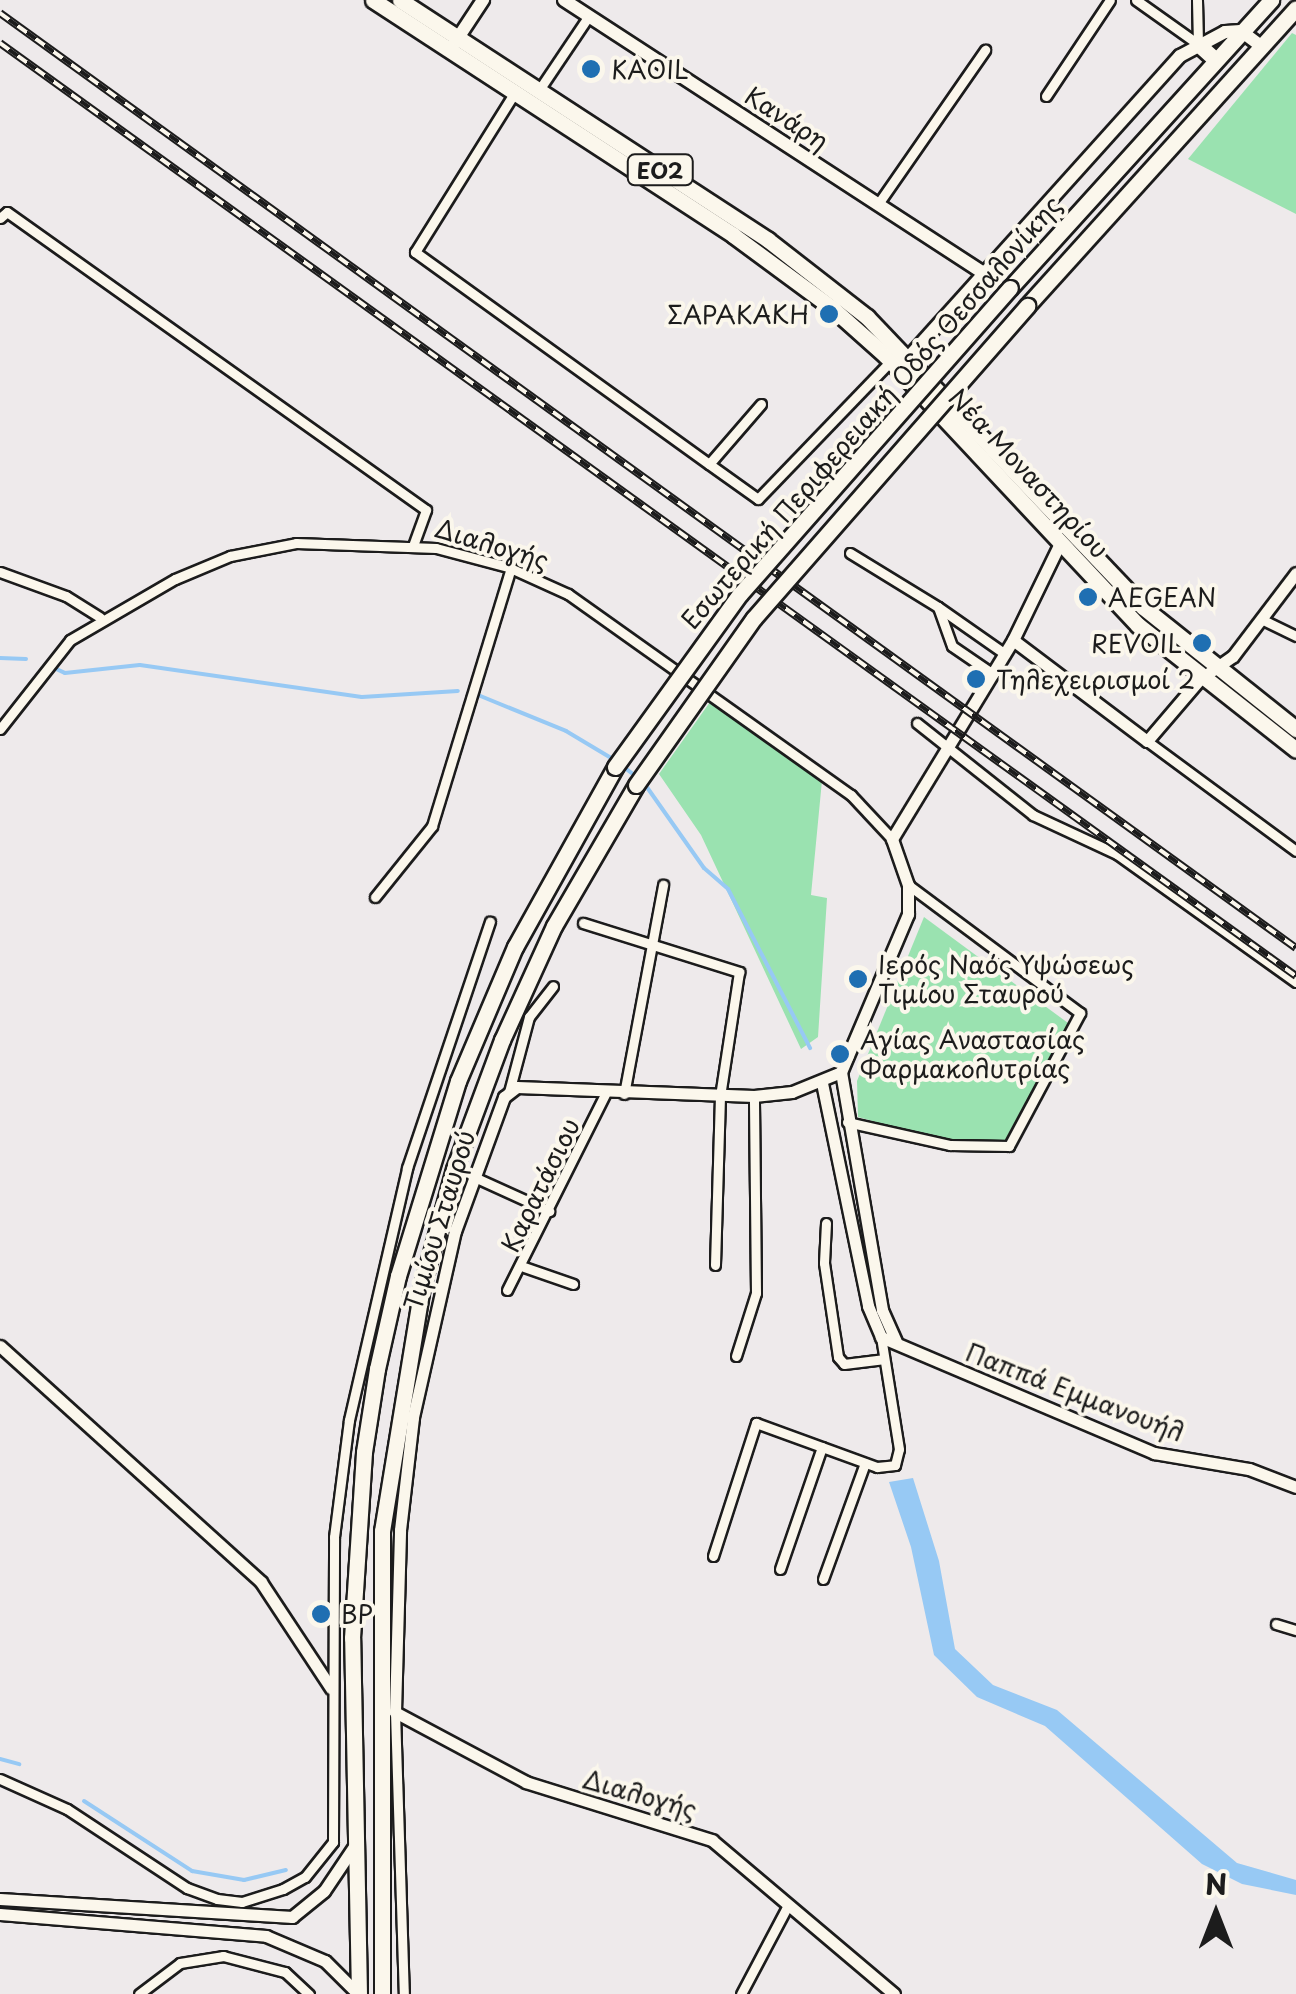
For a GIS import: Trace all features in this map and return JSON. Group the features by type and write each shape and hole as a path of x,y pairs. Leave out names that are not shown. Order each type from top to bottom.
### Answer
{"main road":[{"name":"Νέα Μοναστηρίου","path":"374,0 539,90 795,259 908,356 1108,571 1215,669 1296,729"},
{"name":"Νέα Μοναστηρίου","path":"400,0 514,92 766,258 890,361 1060,543 1200,680 1296,750"},
{"path":"454,44 482,0"},
{"name":"Κανάρη","path":"564,0 985,274"},
{"name":"Εσωτερική Περιφερειακή Οδός Θεσσαλονίκης","path":"358,1994 354,1845 356,1544 364,1452 398,1276 438,1140 485,1015 615,767 740,594 1271,0"},
{"name":"Εσωτερική Περιφερειακή Οδός Θεσσαλονίκης","path":"382,1994 382,1531 422,1286 454,1169 502,1040 554,926 636,785 754,618 1027,306 1296,8"},
{"path":"908,356 1041,214 1167,69 1198,44 1241,32 1261,46"},
{"path":"1198,44 1216,60"}],"street":[{"path":"1046,96 1110,0"},
{"path":"1136,0 1198,44"},
{"path":"1197,0 1198,44"},
{"path":"539,90 588,17"},
{"path":"878,204 984,50"},
{"path":"514,92 415,252 709,464 758,499 890,361"},
{"path":"0,218 7,212 426,510 414,545"},
{"path":"709,464 761,404"},
{"name":"Διαλογής","path":"0,729 50,660 100,618 174,578 250,551 324,541 414,545 511,568 568,594 852,794 892,839"},
{"path":"898,1345 882,1310 841,1072 893,960 908,914 908,885 892,839 1005,654 1060,543"},
{"path":"850,554 938,606 1005,654"},
{"path":"375,897 432,826 511,568"},
{"path":"0,572 50,589 100,618"},
{"path":"1147,741 1261,619 1296,572"},
{"path":"938,606 952,646 993,674"},
{"path":"1261,619 1296,636"},
{"path":"1012,640 1296,850"},
{"path":"917,723 1033,816 1117,854 1296,982"},
{"path":"624,1095 662,885"},
{"path":"847,1122 950,1145 1009,1146 1080,1013 908,885"},
{"path":"0,1780 67,1809 187,1888 217,1899 262,1898 304,1876 333,1842 334,1537 348,1420 407,1168 490,922"},
{"path":"583,923 739,972 720,1096 715,1266"},
{"path":"509,1092 529,1017 553,986"},
{"path":"509,1092 524,1086 624,1095 754,1096 822,1083 841,1072"},
{"path":"714,1556 756,1424 865,1463 887,1467 898,1458 881,1336 868,1306 822,1083"},
{"name":"Τιμίου Σταυρού","path":"395,1712 400,1530 413,1417 429,1330 472,1176 509,1092"},
{"name":"Καρατάσιου","path":"507,1290 524,1266 605,1094"},
{"path":"736,1356 756,1293 754,1096"},
{"path":"472,1176 549,1211"},
{"path":"826,1223 824,1263 838,1357 844,1364 883,1359"},
{"path":"524,1266 573,1284"},
{"name":"Παππά Εμμανουήλ","path":"881,1336 1154,1453 1249,1469 1296,1488"},
{"path":"0,1346 261,1582 331,1688"},
{"path":"780,1569 822,1447"},
{"path":"823,1579 865,1463"},
{"path":"1276,1624 1296,1630"},
{"path":"395,1712 404,1994"},
{"name":"Διαλογής","path":"395,1712 526,1782 705,1836 894,1994"},
{"path":"0,1899 292,1917 324,1891 354,1845"},
{"path":"741,1994 787,1907"},
{"path":"0,1914 266,1936 325,1961 358,1994"},
{"path":"139,1994 180,1963 223,1956 285,1972 309,1994"}],"green space":[{"path":"1292,33 1296,35 1296,214 1188,159"},
{"path":"715,695 823,770 811,895 827,898 818,1037 801,1049 701,835 659,774"},
{"path":"924,917 1068,1023 1007,1144 934,1138 858,1117 857,1081"}],"water":[{"path":"913,1478 939,1561 955,1649 993,1685 1057,1710 1237,1863 1296,1880 1296,1895 1242,1884 1202,1864 1045,1726 977,1697 934,1655 911,1547 889,1482"}],"waterway":[{"path":"0,658 26,659"},
{"path":"52,667 65,673 140,665 362,697 458,691"},
{"path":"478,695 566,731 613,759"},
{"path":"621,765 637,777"},
{"path":"644,783 704,868 728,889 810,1048"},
{"path":"0,1759 19,1764"},
{"path":"84,1801 192,1871 244,1880 286,1870"}],"railway":[{"path":"0,13 1296,948"},
{"path":"0,43 1296,976"}],"place":[{"name":"KAOIL","path":"591,69"},
{"name":"ΣΑΡΑΚΑΚΗ","path":"829,314"},
{"name":"AEGEAN","path":"1088,597"},
{"name":"REVOIL","path":"1202,643"},
{"name":"Τηλεχειρισμοί 2","path":"976,679"},
{"name":"Ιερός Ναός Υψώσεως Τιμίου Σταυρού","path":"858,979"},
{"name":"Αγίας Αναστασίας Φαρμακολυτρίας","path":"840,1054"},
{"name":"BP","path":"321,1614"}]}
